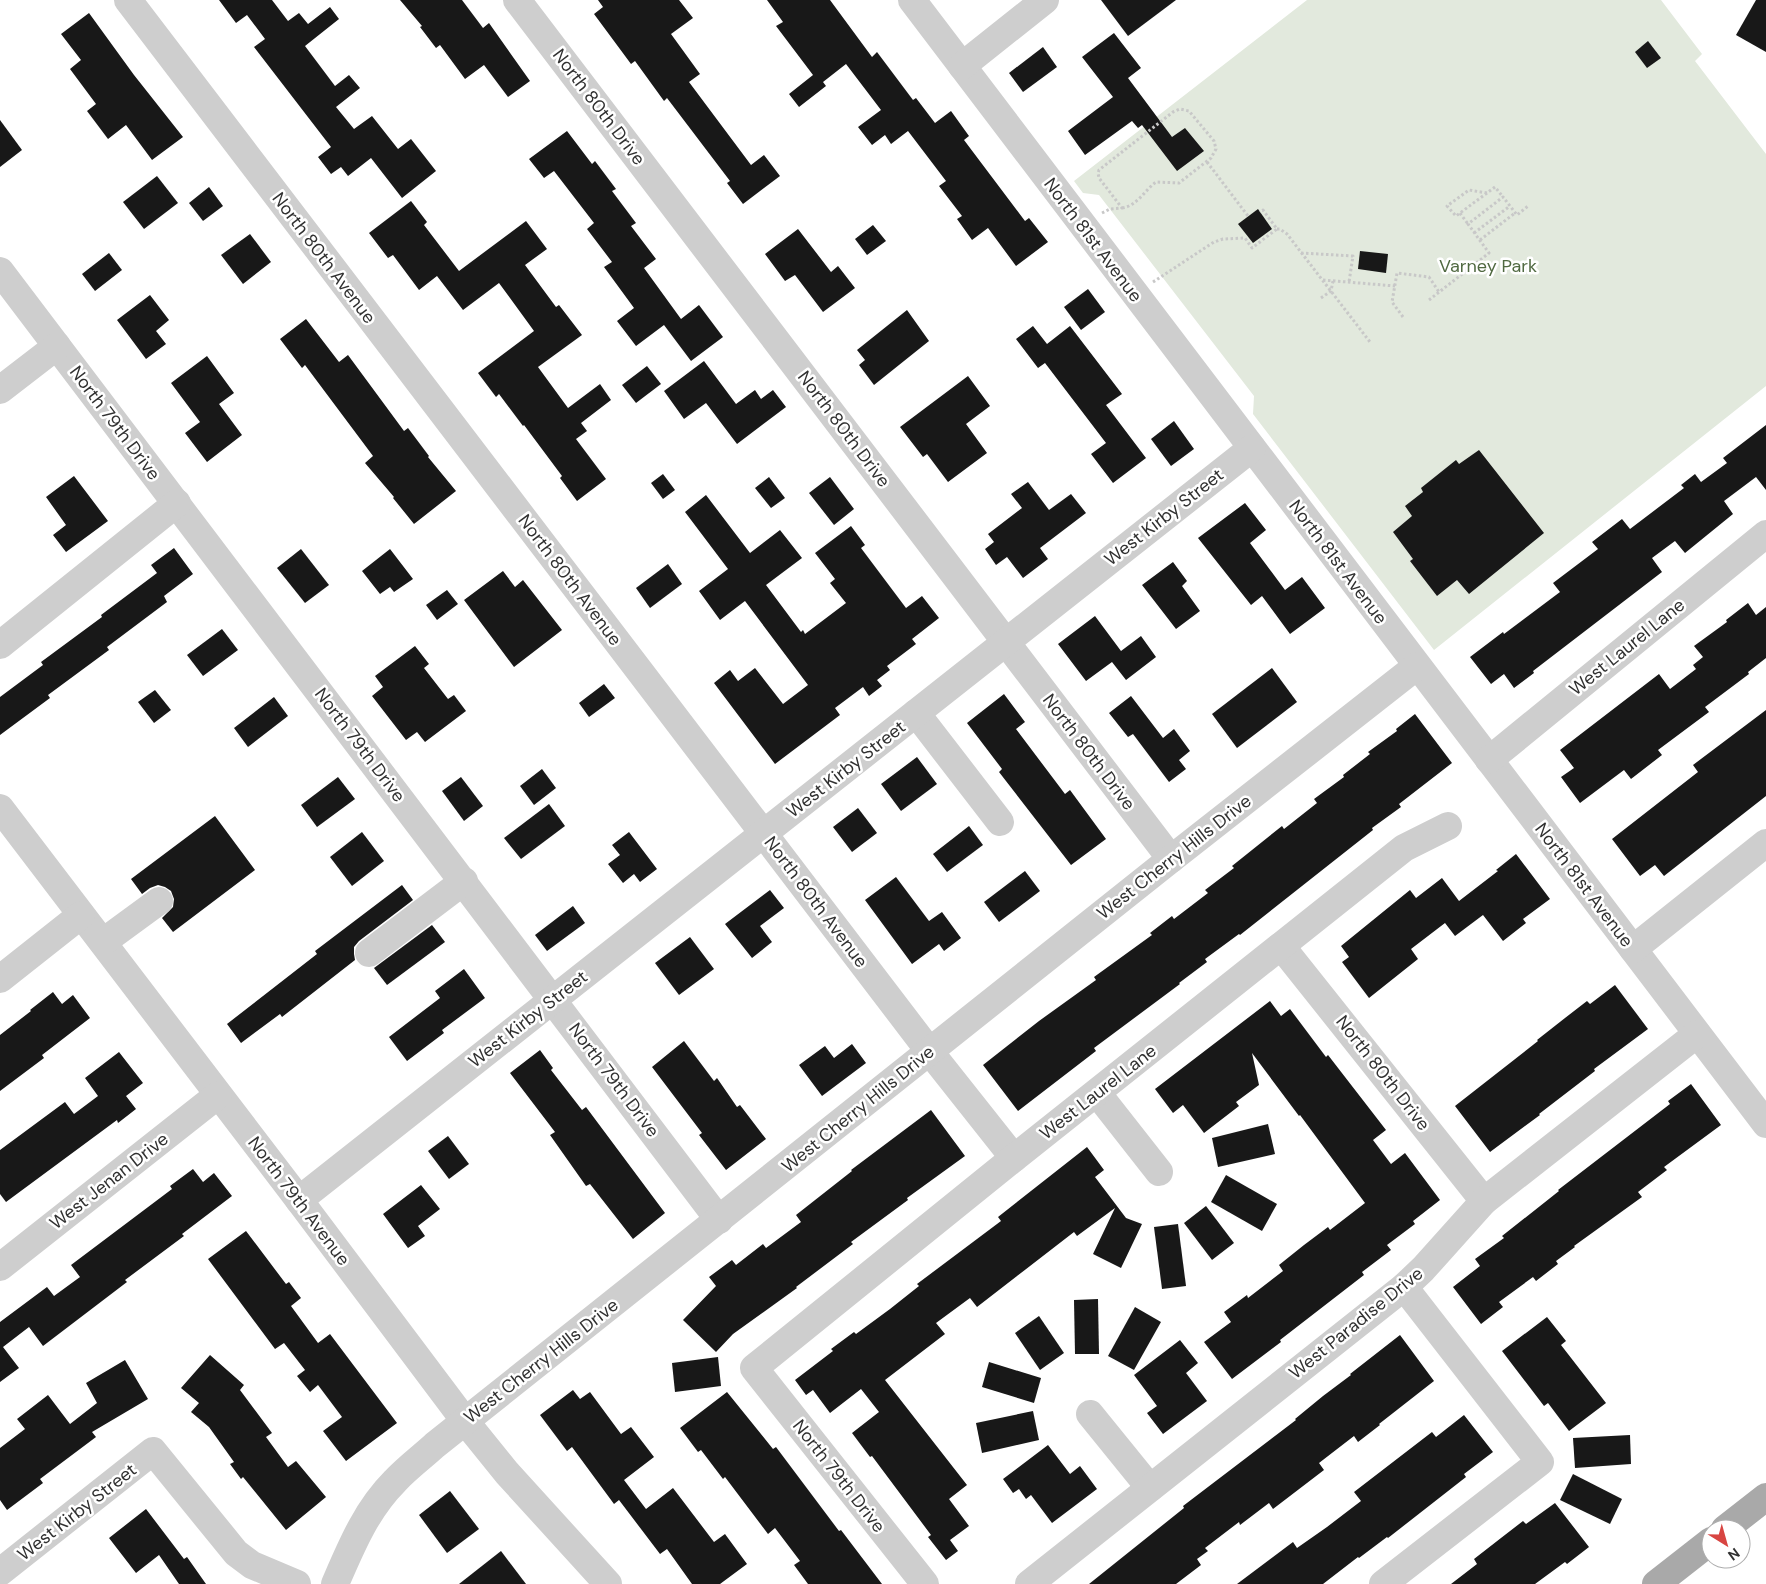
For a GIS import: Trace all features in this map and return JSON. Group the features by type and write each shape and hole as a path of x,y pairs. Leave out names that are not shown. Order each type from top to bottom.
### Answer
{"main road":[{"path":"1738,1519 1766,1497"},
{"path":"1656,1584 1701,1548"}],"street":[{"name":"North 80th Avenue","path":"128,0 930,1052 1014,1158"},
{"name":"North 80th Drive","path":"517,0 1170,859"},
{"name":"North 81st Avenue","path":"912,0 1766,1124"},
{"path":"962,66 1045,0"},
{"name":"North 79th Drive","path":"0,271 720,1220"},
{"path":"0,390 57,346"},
{"name":"West Kirby Street","path":"300,1200 1252,448"},
{"path":"0,645 177,504"},
{"name":"West Laurel Lane","path":"1489,760 1766,534"},
{"name":"West Cherry Hills Drive","path":"335,1584 356,1536 394,1481 465,1422 1170,859 1417,666"},
{"path":"916,713 1000,822"},
{"name":"North 79th Avenue","path":"0,808 300,1200 465,1422 519,1487 608,1584"},
{"name":"West Laurel Lane","path":"754,1368 1014,1158 1404,848 1448,826"},
{"path":"1633,949 1766,843"},
{"path":"369,954 464,881"},
{"path":"102,942 159,901"},
{"path":"0,978 81,915"},
{"name":"North 80th Drive","path":"1281,946 1484,1201"},
{"name":"West Paradise Drive","path":"1029,1584 1404,1287 1484,1201 1697,1034"},
{"path":"1097,1093 1159,1172"},
{"name":"West Jenan Drive","path":"0,1267 218,1095"},
{"path":"1383,1584 1540,1462 1404,1287"},
{"name":"North 79th Drive","path":"754,1368 925,1584"},
{"path":"1090,1414 1150,1488"},
{"name":"West Kirby Street","path":"0,1572 153,1451 236,1553 252,1565 298,1584"}],"path":[{"path":"1081,224 1110,209 1122,208 1127,207 1156,182 1179,184 1207,162 1215,152 1214,141 1189,111 1180,109 1174,112 1098,171 1099,178 1122,208"},
{"path":"1207,162 1248,216"},
{"path":"1488,193 1469,190 1447,206 1456,216 1488,193 1495,187 1515,213"},
{"path":"1468,224 1503,198"},
{"path":"1474,233 1510,206"},
{"path":"1480,240 1515,213 1517,215 1528,206"},
{"path":"1260,212 1263,210 1276,229 1280,229 1287,234 1370,342"},
{"path":"1429,300 1489,253 1460,213"},
{"path":"1135,295 1168,270 1214,242 1223,239 1245,238 1252,248 1276,229"},
{"path":"1302,253 1352,256 1348,282"},
{"path":"1403,317 1392,302 1397,273 1429,277 1440,292"},
{"path":"1322,280 1394,286"},
{"path":"1321,298 1331,291 1333,281"}],"green space":[{"name":"Varney Park","path":"1307,0 1661,0 1702,54 1695,61 1766,154 1766,386 1434,650 1253,414 1254,396 1099,195 1083,193 1074,181"}],"building":[{"path":"219,0 272,0 288,21 299,13 308,24 330,7 339,19 305,46 335,86 349,75 360,88 336,107 354,129 372,116 398,149 411,139 436,171 402,198 371,158 348,176 341,167 331,174 318,157 331,147 254,47 265,39 247,15 236,23"},
{"path":"400,0 462,0 483,28 489,23 530,81 508,97 484,65 465,79 440,45 436,48 420,27 422,26"},
{"path":"598,0 679,0 693,18 671,34 700,74 689,82 751,165 764,155 780,176 743,204 727,183 730,181 667,98 664,101 635,61 631,64 594,14 603,7"},
{"path":"767,0 830,0 872,57 877,52 913,100 916,98 935,123 951,111 969,136 964,140 1025,221 1029,218 1048,242 1016,266 988,228 972,240 957,219 962,216 939,186 946,181 908,131 891,144 885,135 872,145 858,127 881,110 846,64 823,82 826,86 799,107 789,94 813,75 776,26 783,22"},
{"path":"1101,0 1176,0 1128,36"},
{"path":"1756,0 1766,0 1766,52 1736,35"},
{"path":"89,13 134,75 183,137 152,160 126,125 108,139 87,111 96,104 70,69 81,60 61,34"},
{"path":"1114,33 1141,68 1128,78 1172,137 1185,128 1204,151 1177,171 1142,125 1138,128 1132,121 1085,155 1068,131 1113,97 1082,57"},
{"path":"1648,41 1661,58 1647,68 1635,52"},
{"path":"1043,47 1057,67 1023,92 1009,73"},
{"path":"0,120 22,150 0,167"},
{"path":"567,131 592,164 595,161 616,189 612,191 636,223 631,226 656,259 644,268 681,319 699,305 723,337 691,361 664,325 636,346 617,321 634,308 604,267 612,262 587,229 594,223 554,171 544,178 529,159"},
{"path":"157,176 178,203 144,229 123,202"},
{"path":"209,187 223,206 203,221 189,203"},
{"path":"411,201 427,222 424,225 459,271 526,221 547,249 525,265 556,307 559,305 582,335 538,367 568,408 600,384 611,400 581,423 587,431 576,439 606,479 577,501 560,478 562,476 524,425 499,394 496,397 478,373 534,331 499,283 463,310 437,276 419,290 393,255 388,258 369,233"},
{"path":"1258,209 1272,229 1253,243 1238,224"},
{"path":"873,225 886,241 867,255 855,239"},
{"path":"798,229 831,272 838,266 855,288 823,312 795,275 785,281 765,254"},
{"path":"250,234 271,262 243,284 221,255"},
{"path":"1360,251 1388,254 1386,273 1358,269"},
{"path":"109,253 122,270 95,291 82,274"},
{"path":"1088,289 1105,312 1081,330 1064,307"},
{"path":"150,295 169,320 156,331 166,344 146,359 117,320"},
{"path":"907,310 929,341 874,385 859,365 865,360 857,350"},
{"path":"306,319 339,362 348,355 404,431 408,428 428,457 456,491 414,524 365,463 373,456 305,365 302,368 280,339"},
{"path":"1033,326 1047,344 1070,326 1122,394 1106,405 1146,458 1113,483 1091,454 1106,443 1045,363 1038,368 1016,339"},
{"path":"207,356 234,393 219,404 242,435 207,462 185,433 200,422 171,383"},
{"path":"704,361 736,404 755,390 761,399 773,390 786,407 737,444 706,403 684,419 664,391"},
{"path":"647,366 661,384 636,403 622,385"},
{"path":"968,376 990,406 966,424 987,453 948,482 927,454 923,457 900,427"},
{"path":"1174,421 1194,449 1171,466 1151,439"},
{"path":"1766,425 1766,490 1756,477 1724,501 1733,514 1685,553 1675,541 1652,558 1662,572 1533,671 1534,673 1514,688 1504,674 1491,684 1470,657 1560,592 1553,583 1598,549 1592,542 1622,519 1630,529 1684,488 1681,485 1695,474 1701,482 1727,463 1723,458"},
{"path":"1479,450 1544,533 1469,594 1457,580 1437,596 1410,561 1413,559 1393,532 1412,516 1405,506 1423,492 1421,488 1456,460 1459,464"},
{"path":"663,474 675,490 663,499 651,483"},
{"path":"74,476 108,521 66,552 53,535 66,525 46,497"},
{"path":"769,477 785,498 771,508 755,488"},
{"path":"830,477 854,509 834,525 809,493"},
{"path":"1028,482 1049,510 1071,494 1086,513 1040,548 1048,559 1023,578 1007,557 996,565 985,549 994,542 988,534 1022,508 1011,494"},
{"path":"706,495 750,553 780,530 802,558 766,585 801,632 803,630 805,634 846,603 830,583 835,579 815,553 851,526 865,545 861,548 906,608 922,596 939,618 912,639 916,644 887,666 890,670 877,680 882,686 869,696 863,687 835,708 840,715 775,764 714,683 730,670 738,681 755,668 783,704 808,685 745,601 720,620 699,591 728,569 685,512"},
{"path":"1245,503 1266,530 1250,543 1285,590 1302,577 1325,608 1290,634 1262,596 1251,605 1198,538"},
{"path":"174,548 193,574 164,596 167,602 107,647 109,650 48,695 50,698 0,735 0,697 43,665 41,662 157,573 151,565"},
{"path":"301,549 329,585 305,603 277,568"},
{"path":"390,549 413,579 394,592 390,587 380,594 362,571"},
{"path":"1173,562 1187,581 1182,586 1200,611 1176,629 1142,585"},
{"path":"668,564 682,584 650,608 636,588"},
{"path":"503,571 515,587 523,580 562,630 514,667 464,600"},
{"path":"447,590 458,604 437,620 426,605"},
{"path":"1748,603 1756,615 1766,607 1766,658 1748,672 1749,674 1705,707 1709,712 1658,750 1662,755 1631,779 1624,770 1580,803 1561,777 1574,768 1560,750 1659,674 1670,689 1696,669 1693,665 1703,657 1694,646 1727,622 1726,620"},
{"path":"1095,616 1121,651 1141,636 1156,657 1126,680 1112,662 1086,681 1058,644"},
{"path":"222,629 238,650 203,676 187,655"},
{"path":"415,646 429,664 424,668 448,699 454,695 466,711 425,742 417,732 406,740 372,696 383,687 375,676"},
{"path":"1272,668 1297,702 1237,748 1212,714"},
{"path":"604,684 615,698 589,717 579,703"},
{"path":"155,690 171,710 154,723 138,702"},
{"path":"1004,694 1025,722 1016,729 1065,794 1070,790 1106,839 1071,865 999,772 1002,769 967,723"},
{"path":"1131,696 1163,738 1174,729 1190,751 1179,760 1186,769 1169,782 1133,734 1128,737 1109,713"},
{"path":"274,697 288,716 248,747 234,728"},
{"path":"1766,710 1766,796 1664,876 1655,865 1640,876 1612,839 1698,772 1693,765"},
{"path":"1415,714 1452,763 1399,804 1401,807 1372,828 1373,830 1240,935 1205,959 1207,962 1180,984 1094,1048 1096,1051 1018,1111 983,1065 1096,980 1094,977 1152,935 1150,933 1172,916 1174,919 1208,893 1205,890 1234,868 1232,866 1282,826 1284,829 1317,803 1314,799 1344,777 1343,775 1370,754 1368,752 1397,731 1396,729"},
{"path":"917,757 937,784 901,811 881,784"},
{"path":"542,769 556,788 534,805 520,786"},
{"path":"338,777 355,799 317,827 301,805"},
{"path":"461,777 483,806 464,821 442,791"},
{"path":"549,804 565,826 521,859 504,838"},
{"path":"858,808 877,833 852,852 833,827"},
{"path":"215,816 255,870 173,932 162,918 173,907 174,899 171,891 158,885 142,894 131,879"},
{"path":"969,826 983,845 947,872 933,854"},
{"path":"362,832 384,861 352,886 330,857"},
{"path":"629,832 657,869 640,882 634,874 623,883 608,864 620,855 612,845"},
{"path":"1516,854 1550,899 1523,919 1526,923 1503,941 1483,915 1455,936 1445,923 1411,949 1418,959 1369,998 1342,962 1349,957 1341,946 1410,890 1416,898 1442,878 1459,901 1498,871 1496,870"},
{"path":"1025,871 1040,891 999,922 984,902"},
{"path":"896,877 929,921 942,912 961,938 944,951 939,944 912,964 865,900"},
{"path":"402,885 413,900 359,941 354,947 355,960 282,1017 280,1014 241,1043 227,1024 317,954 315,951"},
{"path":"770,890 784,908 760,926 772,942 752,958 725,924"},
{"path":"573,906 585,923 547,951 535,935"},
{"path":"432,925 445,942 387,985 374,968"},
{"path":"690,937 714,969 679,995 655,963"},
{"path":"464,969 485,998 442,1030 444,1033 407,1061 389,1037 440,998 435,991"},
{"path":"1615,985 1648,1029 1594,1069 1595,1071 1540,1115 1490,1152 1455,1106 1587,1001 1590,1004"},
{"path":"53,992 62,1004 73,995 90,1018 42,1055 44,1058 0,1091 0,1035"},
{"path":"1270,1001 1281,1016 1290,1009 1326,1057 1328,1055 1386,1130 1373,1140 1391,1164 1405,1153 1440,1200 1413,1221 1415,1224 1387,1245 1391,1250 1362,1272 1364,1275 1232,1379 1204,1342 1231,1322 1224,1312 1247,1295 1248,1298 1283,1271 1279,1265 1304,1245 1328,1227 1330,1230 1365,1203 1252,1053 1259,1085 1236,1102 1239,1106 1204,1133 1183,1105 1173,1113 1155,1089"},
{"path":"684,1041 714,1081 717,1078 737,1107 740,1105 766,1139 726,1170 699,1135 702,1133 652,1067"},
{"path":"852,1044 866,1063 822,1096 799,1065 825,1046 834,1058"},
{"path":"540,1050 553,1068 551,1070 582,1110 586,1107 665,1213 633,1239 590,1184 586,1186 550,1135 555,1132 510,1073"},
{"path":"119,1052 143,1083 126,1096 136,1109 118,1123 117,1120 6,1202 0,1194 0,1150 65,1102 74,1114 98,1096 85,1078"},
{"path":"1691,1084 1721,1125 1664,1167 1667,1170 1638,1192 1642,1197 1574,1246 1556,1261 1558,1264 1536,1281 1533,1277 1499,1302 1503,1307 1481,1324 1453,1287 1480,1266 1475,1259 1504,1238 1502,1236 1558,1190 1670,1104 1668,1101"},
{"path":"931,1110 965,1156 851,1242 853,1244 797,1288 733,1334 716,1352 683,1320 716,1286 709,1277 732,1260 736,1265 763,1244 766,1248 801,1222 796,1215 851,1170"},
{"path":"1268,1124 1275,1154 1218,1167 1212,1138"},
{"path":"448,1136 469,1164 449,1179 428,1151"},
{"path":"1087,1147 1104,1170 1095,1177 1126,1218 1142,1224 1121,1268 1093,1254 1115,1208 1077,1236 1074,1232 977,1307 970,1298 936,1323 945,1334 885,1380 967,1485 949,1499 969,1526 950,1540 958,1551 946,1560 928,1537 931,1535 872,1456 870,1457 852,1433 879,1412 861,1389 830,1413 813,1390 806,1395 795,1380 833,1351 831,1349 854,1332 856,1334 890,1309 919,1286 917,1284 1001,1221 998,1217"},
{"path":"193,1169 203,1182 214,1173 232,1196 182,1234 184,1236 125,1280 127,1282 43,1346 29,1327 3,1347 19,1368 0,1382 0,1322 47,1287 54,1296 80,1277 71,1265 172,1189 170,1186"},
{"path":"1226,1175 1277,1204 1262,1231 1211,1202"},
{"path":"421,1185 440,1209 418,1226 425,1236 408,1248 383,1214"},
{"path":"1206,1206 1234,1243 1212,1260 1184,1223"},
{"path":"1178,1224 1186,1286 1162,1289 1154,1227"},
{"path":"246,1231 286,1284 289,1282 301,1298 291,1306 318,1343 330,1334 397,1423 346,1461 323,1431 342,1417 318,1385 310,1392 297,1376 305,1370 284,1343 275,1349 208,1259"},
{"path":"1098,1299 1099,1354 1075,1354 1074,1300"},
{"path":"1135,1307 1161,1322 1134,1370 1108,1356"},
{"path":"1039,1316 1064,1353 1040,1370 1015,1333"},
{"path":"1547,1317 1566,1341 1561,1345 1606,1403 1569,1431 1548,1403 1544,1406 1502,1351"},
{"path":"1400,1335 1434,1381 1358,1442 1354,1436 1319,1463 1324,1470 1273,1509 1269,1503 1240,1525 1239,1522 1205,1548 1208,1551 1197,1559 1201,1565 1176,1584 1089,1584 1184,1508 1183,1506 1296,1420"},
{"path":"1180,1340 1198,1363 1186,1373 1207,1401 1163,1434 1147,1413 1157,1406 1134,1375"},
{"path":"210,1355 244,1385 240,1390 272,1433 266,1437 288,1467 296,1461 326,1497 286,1530 243,1477 241,1479 230,1464 234,1462 209,1427 191,1412 199,1403 181,1388"},
{"path":"718,1357 721,1386 675,1392 672,1363"},
{"path":"125,1360 148,1399 92,1432 96,1437 40,1479 43,1483 7,1510 0,1500 0,1448 25,1429 17,1419 48,1395 70,1424 97,1403 86,1383"},
{"path":"989,1362 1041,1378 1034,1403 982,1387"},
{"path":"573,1390 580,1399 590,1392 621,1434 631,1427 654,1457 624,1480 646,1509 673,1488 714,1542 725,1534 747,1564 720,1584 692,1584 667,1549 660,1554 619,1500 614,1504 572,1447 567,1451 540,1415"},
{"path":"727,1392 773,1449 776,1447 839,1531 841,1530 882,1584 808,1584 794,1565 800,1561 775,1528 768,1534 725,1477 723,1479 701,1450 698,1452 680,1428"},
{"path":"1033,1411 1039,1440 982,1453 976,1423"},
{"path":"1464,1415 1493,1452 1464,1474 1466,1477 1388,1538 1358,1557 1323,1584 1237,1584 1293,1542 1297,1548 1327,1527 1361,1501 1354,1492 1432,1432 1436,1437"},
{"path":"1630,1435 1631,1464 1575,1468 1573,1438"},
{"path":"1048,1445 1070,1474 1080,1466 1097,1489 1052,1523 1031,1495 1026,1499 1019,1489 1013,1493 1003,1479"},
{"path":"1573,1474 1622,1499 1610,1524 1560,1500"},
{"path":"450,1491 479,1529 447,1553 419,1515"},
{"path":"1555,1503 1589,1547 1567,1564 1565,1562 1535,1584 1451,1584 1477,1564 1474,1559 1523,1521 1526,1524"},
{"path":"146,1509 184,1559 187,1557 206,1584 179,1584 159,1555 136,1573 109,1538"},
{"path":"501,1551 526,1584 459,1584"}]}
